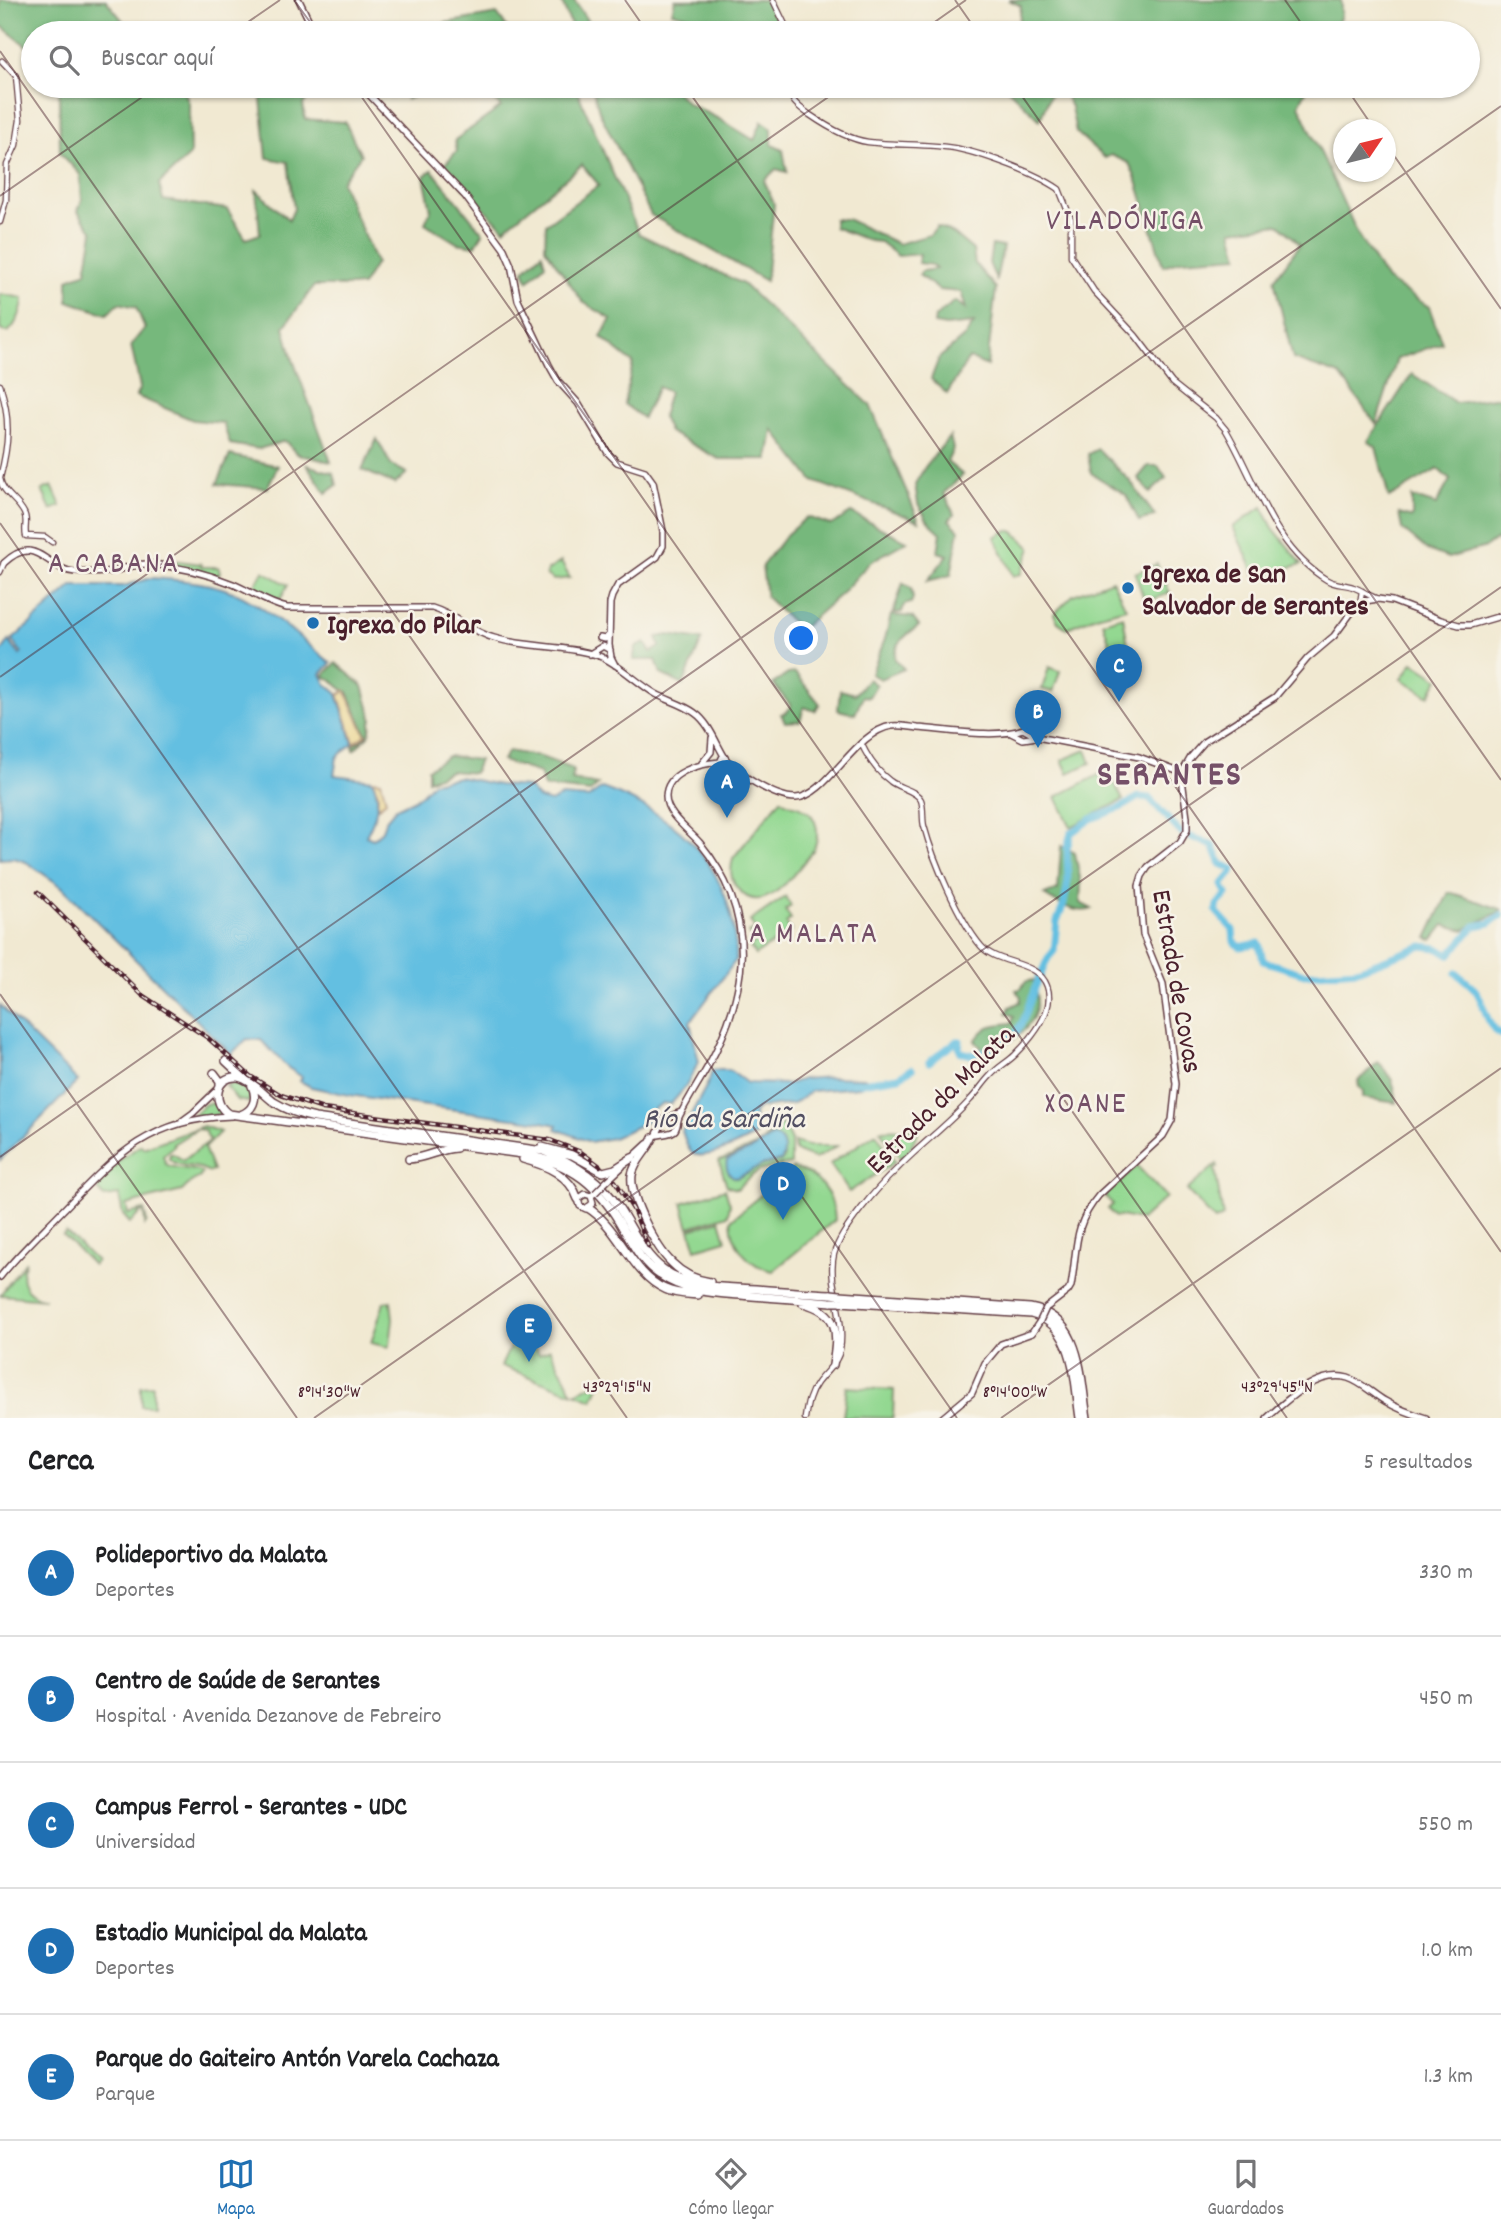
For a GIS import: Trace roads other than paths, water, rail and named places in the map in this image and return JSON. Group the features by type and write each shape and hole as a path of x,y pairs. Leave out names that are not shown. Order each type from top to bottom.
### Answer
{"highway":[{"path":"226,1061 249,1083 285,1108 315,1118 470,1143 543,1164 556,1172 572,1188 578,1199"},
{"path":"214,1073 219,1078 220,1087"},
{"path":"236,1115 245,1113 254,1103 254,1091 249,1083 234,1077 226,1080 217,1093 219,1106 226,1113 236,1115 419,1140 543,1151 571,1163 591,1176 610,1196 650,1258 664,1270 698,1285 792,1299 836,1298 1031,1314 1045,1318 1059,1330 1067,1343 1080,1418"},
{"path":"654,1137 637,1161 632,1181 638,1204 662,1251 670,1262 691,1276 744,1292"},
{"path":"419,1140 423,1146 422,1152 409,1159 422,1158 470,1143 518,1143 556,1150 603,1172 615,1169 632,1158"},
{"path":"503,1152 554,1161 586,1180 608,1203 646,1264 677,1285 694,1290 1030,1308 1048,1313 1063,1324 1073,1342 1087,1418"},
{"path":"588,1208 608,1227 646,1275 659,1286 688,1294 744,1292"},
{"path":"792,1299 820,1309 829,1318 835,1328 837,1341 833,1365"}],"main road":[{"path":"299,0 309,21"},
{"path":"372,98 465,196 508,256 522,310 558,381 578,402 608,453 617,462 645,471 653,482 663,531 663,546 657,557 623,580 614,590 604,652"},
{"path":"4,563 19,552 33,551 41,553 68,571 110,571 147,563 222,580 271,604 287,608 432,608 452,615 492,638 590,654 604,652"},
{"path":"604,652 617,667 659,695 691,710 703,720 731,765 768,791 798,798 815,790 861,743 878,730 892,726 1020,733 1023,739 1028,735 1139,757 1182,773 1205,741 1275,697 1308,658 1334,636 1364,602 1378,599 1392,601 1460,625 1481,623 1501,616"},
{"path":"600,638 605,639 609,634"},
{"path":"710,731 710,754 717,762"},
{"path":"696,767 716,749 722,753"},
{"path":"717,762 722,753"},
{"path":"654,1137 674,1130 724,1033 736,1002 741,975 740,932 729,891 708,853 676,817 667,802 668,787 673,779 696,767 717,762 731,765"},
{"name":"Estrada de Covas","path":"942,1418 972,1393 985,1363 1001,1344 1030,1334 1046,1308 1068,1291 1082,1217 1098,1195 1163,1136 1172,1121 1177,1084 1163,984 1143,934 1139,886 1148,867 1180,842 1187,830 1182,773"},
{"path":"0,1277 118,1155 138,1141 193,1114 220,1087"},
{"path":"593,1194 593,1203 588,1208 581,1208 578,1199 582,1194 593,1194 654,1137 664,1119 681,1112"},
{"path":"177,1124 207,1117 236,1115"},
{"path":"670,1117 676,1122"},
{"path":"662,1125 668,1132"},
{"path":"1267,1418 1304,1388 1328,1379 1344,1377 1356,1381 1388,1404 1426,1418"}],"street":[{"path":"774,0 784,21"},
{"path":"0,222 6,200 8,165 16,145 20,120 18,82 13,71 2,61"},
{"path":"791,98 796,105 819,121 854,138 868,142 944,147 971,152 1059,189 1071,219 1071,256 1097,295 1136,336 1172,383 1222,425 1274,524 1303,561 1330,582 1350,586 1378,599"},
{"path":"0,385 9,425 6,457 0,479 2,488 26,515 26,536 42,536 52,542"},
{"path":"0,572 4,563"},
{"path":"1362,591 1364,602"},
{"path":"1362,591 1364,602"},
{"name":"Estrada da Malata","path":"833,1365 841,1344 832,1270 839,1242 886,1180 971,1100 990,1075 1013,1057 1035,1031 1049,999 1047,985 1038,974 996,957 981,945 950,893 926,834 921,800 881,774 868,758 861,743"},
{"path":"805,1418 812,1391 833,1365"}],"water":[{"path":"151,578 205,584 237,594 279,621 331,663 321,674 326,684 336,691 353,743 337,757 334,775 372,780 377,801 373,822 366,836 373,839 382,831 385,821 396,808 419,797 433,782 459,777 499,785 528,787 539,799 551,802 561,796 588,798 602,788 657,814 680,831 699,851 715,874 734,928 736,960 690,1022 699,1062 684,1089 671,1104 663,1103 649,1112 646,1122 613,1138 590,1142 556,1129 558,1125 349,1095 311,1087 300,1081 302,1077 287,1067 261,1040 247,1039 231,1054 61,886 26,862 14,858 0,859 0,653 9,641 20,655 22,653 12,640 72,586 124,586"},
{"path":"0,1005 78,1081 0,1160"},
{"name":"Río da Sardiña","path":"729,1070 747,1083 788,1084 803,1079 830,1077 864,1078 870,1082 860,1087 812,1091 793,1104 759,1108 754,1113 756,1135 723,1150 696,1155 691,1152 682,1131 712,1071"},
{"path":"773,1136 780,1139 783,1146 781,1161 763,1165 737,1178 729,1173 727,1160"}],"waterway":[{"name":"Río da Sardiña","path":"929,1062 957,1041 960,1041 961,1052 972,1055 985,1052 1016,1033 1048,958 1054,951 1057,921 1064,904 1068,881 1067,848 1071,833 1091,819 1139,797 1149,798 1181,833"},
{"name":"Río da Sardiña","path":"1189,836 1213,846 1221,864 1233,869 1222,885 1227,894 1217,905 1216,911 1233,930 1234,941 1240,947 1259,943 1263,961 1304,974 1357,970 1422,946 1437,948 1449,955 1475,926 1490,923 1501,915"},
{"path":"1456,973 1476,991 1489,1021 1501,1035"},
{"name":"Río da Sardiña","path":"861,1083 899,1077 912,1069"}],"railway":[{"path":"38,892 142,995 208,1038 250,1076 281,1095 323,1109 550,1140 581,1152 600,1166"},
{"path":"615,1181 633,1209 648,1246"}],"place":[{"name":"Igrexa de San Salvador de Serantes","path":"1128,588"},
{"name":"Igrexa do Pilar","path":"313,623"},
{"name":"Campus Ferrol - Serantes - UDC","path":"1119,702"},
{"name":"Centro de Saúde de Serantes","path":"1038,748"},
{"name":"Polideportivo da Malata","path":"727,818"},
{"name":"Estadio Municipal da Malata","path":"783,1220"},
{"name":"Parque do Gaiteiro Antón Varela Cachaza","path":"529,1362"}],"district":[{"name":"VILADÓNIGA","path":"1126,219"},
{"name":"A CABANA","path":"114,562"},
{"name":"SERANTES","path":"1170,772"},
{"name":"A MALATA","path":"814,932"},
{"name":"XOANE","path":"1086,1102"}]}
